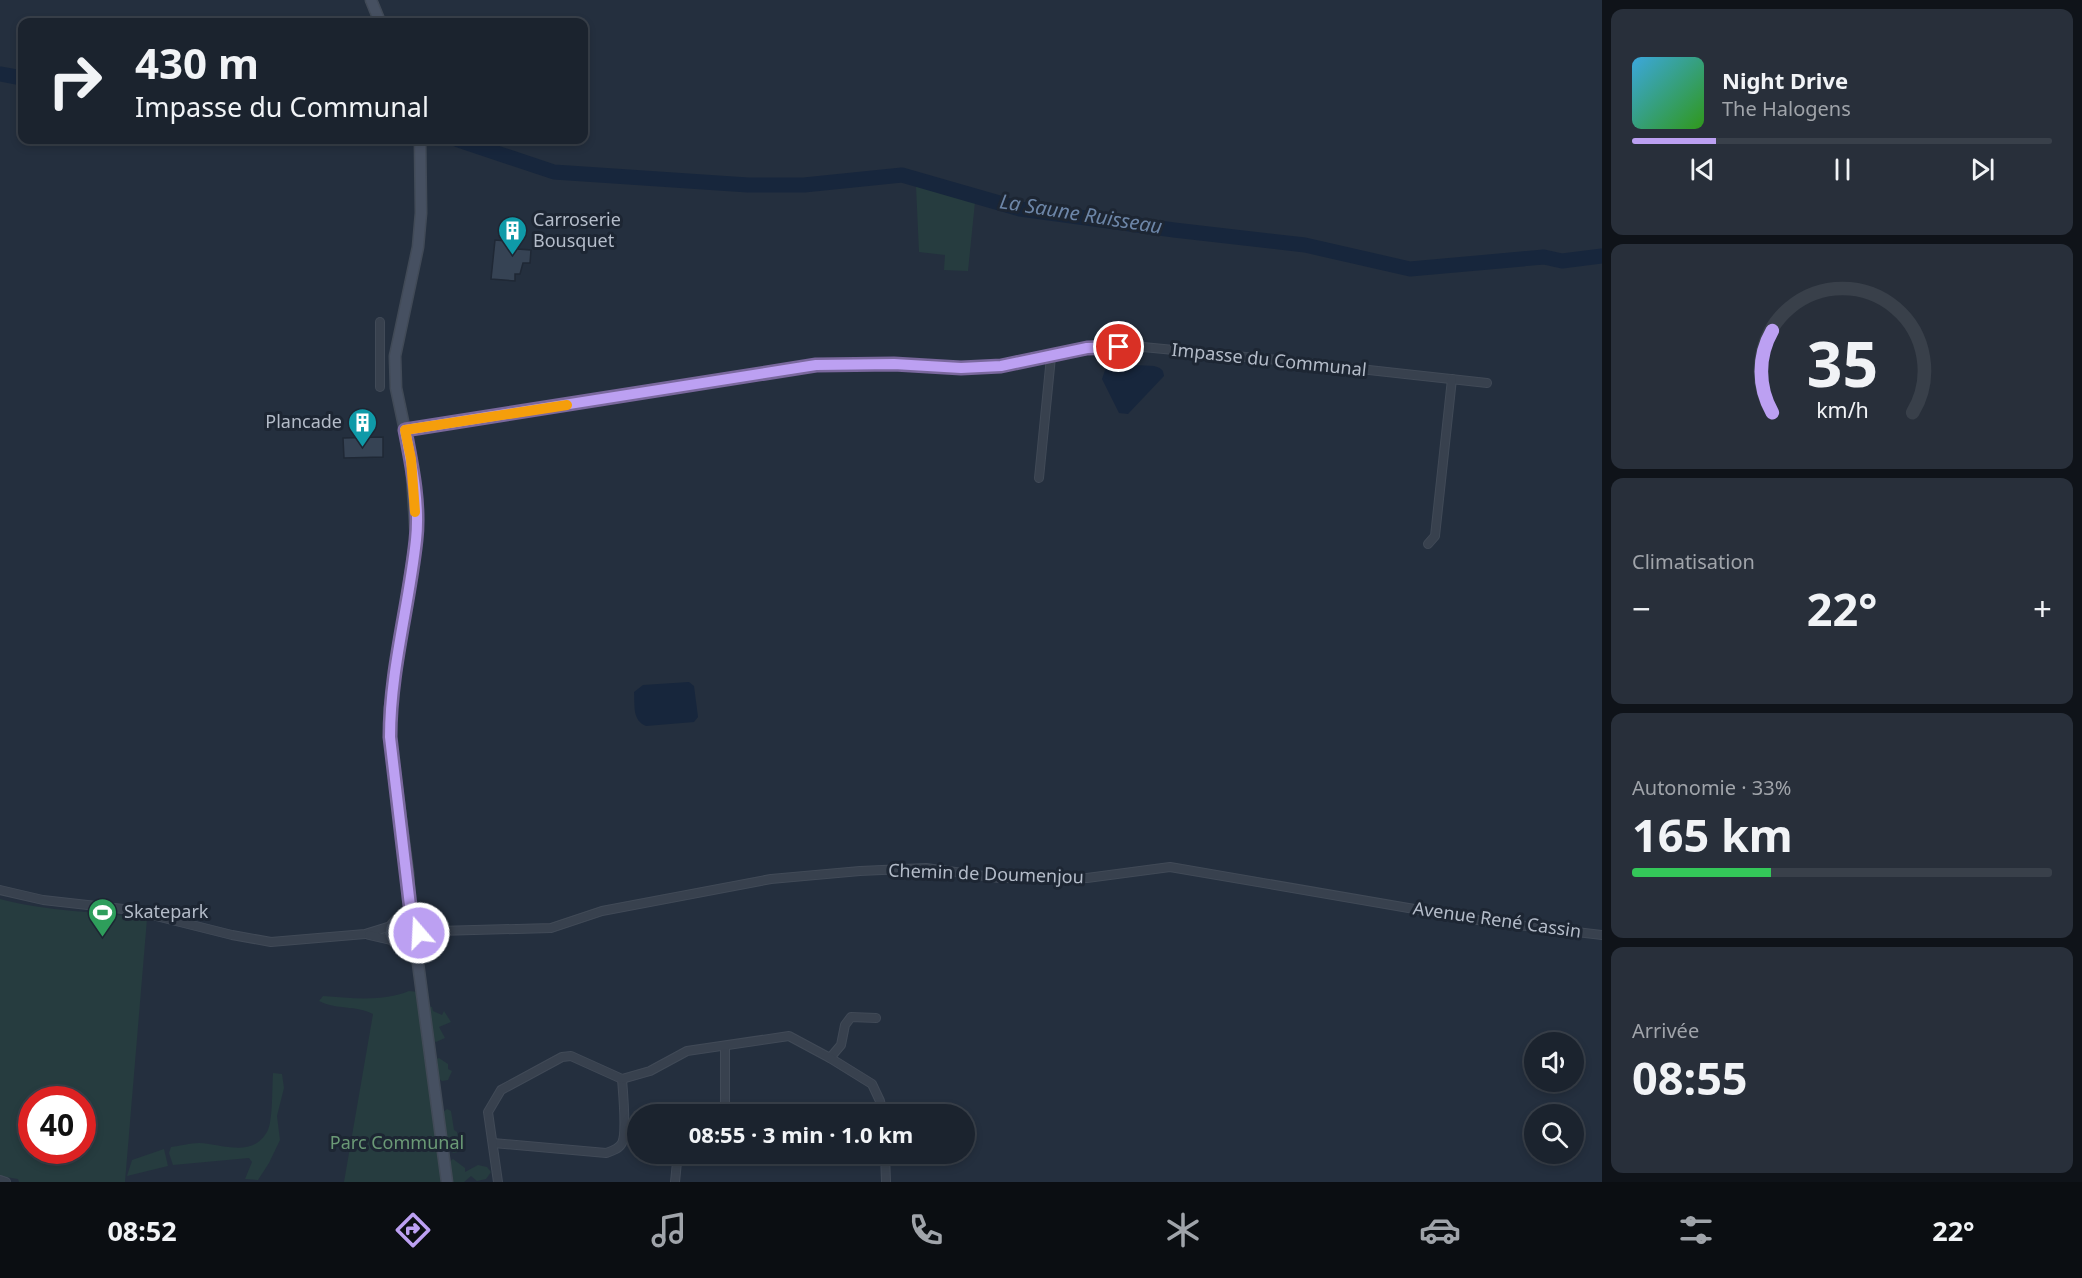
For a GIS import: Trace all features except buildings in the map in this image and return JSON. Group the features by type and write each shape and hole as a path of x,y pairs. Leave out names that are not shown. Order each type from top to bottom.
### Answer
{"street":[{"path":"371,0 378,18"},
{"path":"420,144 421,213 418,247 394,356 396,388 414,491 416,539 396,661 390,737 409,893 416,923 419,970 447,1182"},
{"path":"380,322 380,387"},
{"name":"Impasse du Communal","path":"405,430 816,365 894,364 961,368 1022,363 1087,348 1143,347 1488,383"},
{"path":"379,356 394,356"},
{"path":"1040,478 1051,357"},
{"path":"1428,544 1435,536 1452,379"},
{"name":"Chemin de Doumenjou","path":"438,931 551,928 602,911 771,879 860,871 915,869 999,878 1087,878 1170,867 1392,905"},
{"path":"0,890 43,900 132,910 258,941 296,942 365,934 397,922 416,923 438,931"},
{"path":"409,893 405,911 392,933 419,970"},
{"name":"Avenue René Cassin","path":"1392,905 1484,921 1602,934"},
{"path":"365,934 408,945 438,931"},
{"path":"830,1058 841,1044 845,1025 851,1017 876,1018"},
{"path":"498,1182 488,1112 492,1101 501,1090 553,1059 571,1056 622,1079 650,1071 687,1051 789,1036 872,1084 881,1104"},
{"path":"725,1046 725,1104"},
{"path":"493,1143 606,1153 617,1149 625,1132 622,1079"},
{"path":"675,1182 677,1164"},
{"path":"885,1164 886,1182"},
{"path":"0,1180 6,1182"}],"green space":[{"path":"916,186 975,202 968,271 944,270 945,255 919,252"},
{"path":"0,899 55,909 147,919 125,1182 19,1182 18,1179 0,1176"},
{"name":"Parc Communal","path":"409,991 418,992 421,1005 432,1007 433,1011 442,1015 444,1011 451,1022 439,1027 445,1038 436,1042 431,1039 434,1060 439,1058 448,1064 448,1069 452,1071 448,1080 442,1081 438,1078 433,1090 431,1107 437,1111 434,1130 443,1127 445,1119 442,1113 447,1109 451,1111 454,1130 457,1132 458,1139 455,1146 458,1152 453,1153 443,1138 444,1182 344,1182 373,1014 360,1009 332,1006 319,1001 323,996 378,998"},
{"path":"273,1073 282,1074 284,1088 277,1116 280,1140 258,1180 245,1179 252,1162 249,1158 173,1165 169,1153 171,1147 199,1143 237,1148 246,1147 262,1139 270,1125"},
{"path":"164,1149 168,1166 127,1176 132,1160"},
{"path":"453,1159 465,1168 465,1172 478,1165 487,1167 491,1172 486,1179 477,1181 471,1176 464,1182 452,1182 452,1175 447,1170 449,1162"}],"water":[{"path":"1115,364 1154,366 1161,369 1164,374 1128,414 1119,413 1102,379 1106,367"},
{"path":"689,682 694,686 698,717 694,722 646,726 638,720 635,712 634,692 643,685"}],"waterway":[{"name":"La Saune Ruisseau","path":"0,74 18,77"},
{"name":"La Saune Ruisseau","path":"470,144 554,172 748,185 804,185 902,175 1020,209 1305,245 1410,269 1544,257 1562,261 1602,256"}],"slow traffic":[{"path":"415,512 411,459 405,430 567,405"}],"place":[{"name":"Carroserie Bousquet","path":"512,256"},
{"name":"Plancade","path":"363,448"},
{"name":"Skatepark","path":"103,938"}],"route":[{"path":"419,933 411,914 408,873 390,737 390,708 396,661 416,539 411,459 405,430 816,365 858,363 961,368 1001,366 1087,348 1119,347"}]}
